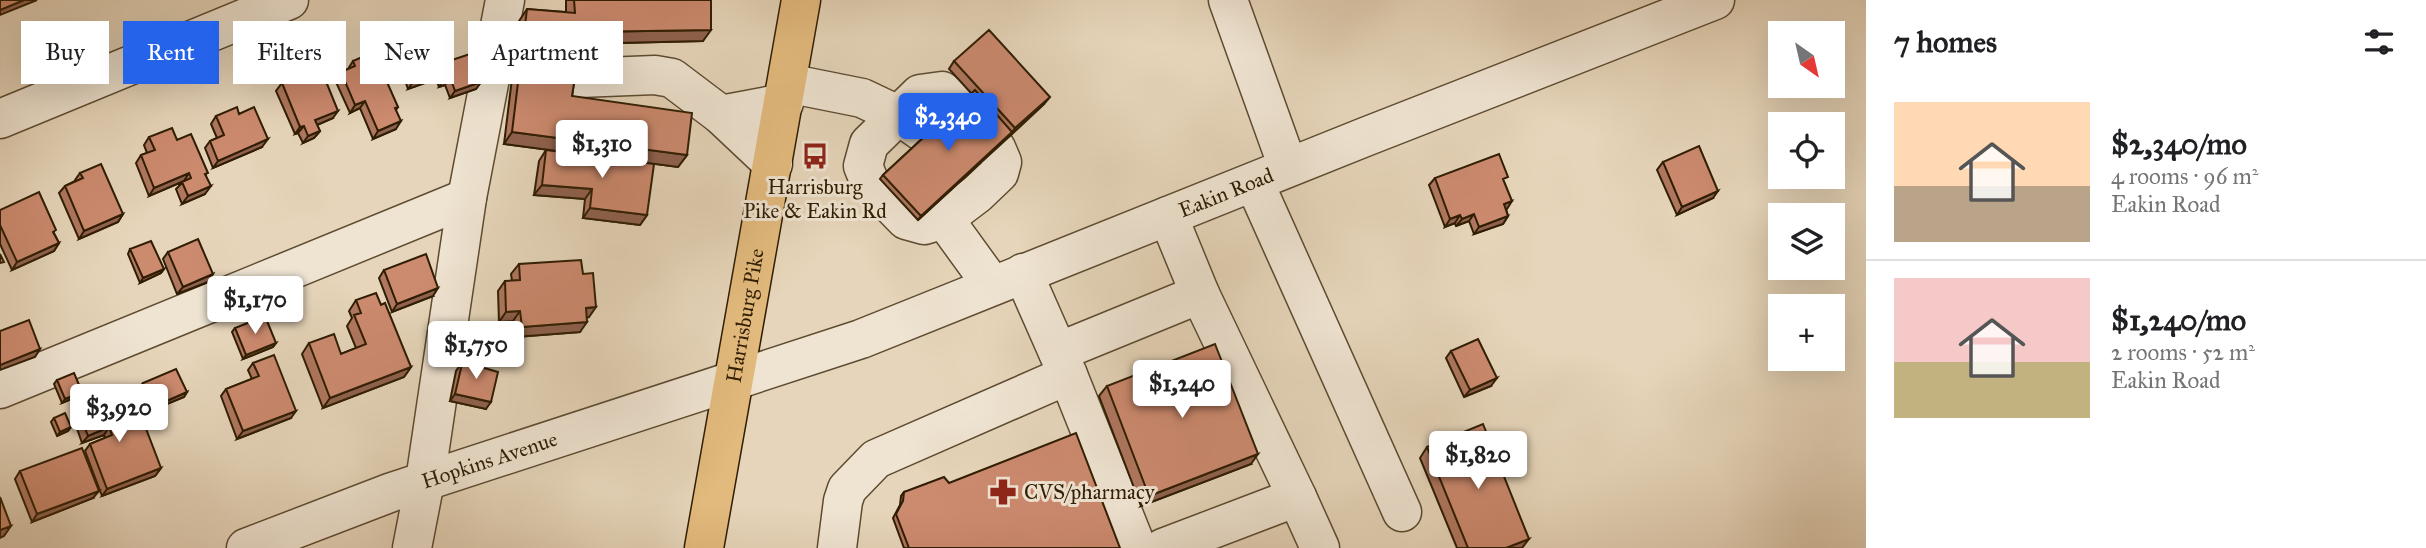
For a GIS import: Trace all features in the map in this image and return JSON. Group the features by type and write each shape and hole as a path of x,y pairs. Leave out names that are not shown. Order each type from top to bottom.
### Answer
{"main road":[{"name":"Harrisburg Pike","path":"704,548 801,0"}],"street":[{"path":"0,119 289,0"},
{"path":"412,548 425,481 467,198 505,0"},
{"path":"1228,0 1288,167"},
{"name":"Eakin Road","path":"735,380 861,339 1288,167 1715,0"},
{"path":"623,76 655,75 672,78 721,116 773,164"},
{"path":"899,138 920,94 942,91 960,105"},
{"path":"721,116 785,93 862,98 899,138"},
{"path":"899,138 869,144 863,166 870,183 906,220 924,225 971,186 999,173 1002,162 996,148"},
{"path":"1254,182 1402,512"},
{"path":"0,389 467,198"},
{"path":"939,212 1008,279 1063,363 1137,548"},
{"path":"1168,216 1200,294 1320,548"},
{"path":"837,548 843,501 848,489 876,459 1200,294"},
{"name":"Hopkins Avenue","path":"246,548 425,481 735,380"},
{"path":"1171,546 1297,497"}],"building":[{"path":"0,0 24,0 0,10"},
{"path":"574,0 711,0 711,30 623,31 623,21 526,21 527,9 575,13"},
{"path":"989,30 1050,97 1015,128 954,61"},
{"path":"468,55 468,84 475,84 455,91 452,84 454,59"},
{"path":"360,58 360,84 388,84 401,121 378,131 365,101 355,105 346,84 346,70 355,66 353,61"},
{"path":"282,84 327,84 338,111 315,120 320,131 308,136 304,126 300,127"},
{"path":"518,84 574,84 572,96 692,113 687,155 512,132"},
{"path":"975,90 1012,132 921,216 883,175"},
{"path":"237,107 239,114 254,107 268,139 218,161 210,141 224,135 216,116"},
{"path":"172,128 177,140 191,134 211,186 188,196 182,182 191,178 189,173 154,188 141,155 155,150 149,137"},
{"path":"1699,146 1718,191 1682,207 1663,162"},
{"path":"546,150 654,164 647,215 590,208 592,189 542,185"},
{"path":"1499,154 1508,177 1503,179 1512,201 1504,204 1508,216 1479,227 1474,214 1462,219 1460,215 1450,219 1435,178"},
{"path":"101,164 123,214 84,231 65,186 83,178 80,173"},
{"path":"39,192 59,243 17,262 0,225 0,210"},
{"path":"198,239 213,274 183,287 168,252"},
{"path":"151,241 164,269 143,278 130,249"},
{"path":"426,254 438,288 397,304 384,270"},
{"path":"581,260 583,274 593,273 596,307 586,308 587,322 522,327 520,311 506,312 505,281 520,280 519,264"},
{"path":"376,293 381,305 385,303 411,367 330,398 309,343 334,334 341,354 366,344 354,315 361,313 356,300"},
{"path":"265,316 276,343 246,355 235,328"},
{"path":"29,320 40,349 0,365 0,331"},
{"path":"1478,339 1497,378 1470,390 1451,351"},
{"path":"1215,344 1258,454 1149,496 1107,386"},
{"path":"274,355 296,411 243,431 226,389 259,376 253,363"},
{"path":"467,356 483,360 481,367 498,372 491,402 455,394 462,364 466,364"},
{"path":"176,369 187,392 153,407 143,383"},
{"path":"74,373 82,392 65,399 57,380"},
{"path":"107,395 117,422 140,413 161,468 107,489 90,444 112,435 109,427 88,436 77,407"},
{"path":"65,413 71,427 60,432 54,418"},
{"path":"1483,424 1529,539 1506,548 1468,548 1427,447"},
{"name":"CVS/pharmacy","path":"1076,433 1120,548 909,548 896,514 903,501 904,492 944,477 949,483"},
{"path":"82,448 99,491 37,514 20,471"},
{"path":"0,497 11,526 0,530"}],"place":[{"name":"Harrisburg Pike & Eakin Rd","path":"815,156"},
{"name":"CVS/pharmacy","path":"1003,492"}]}
